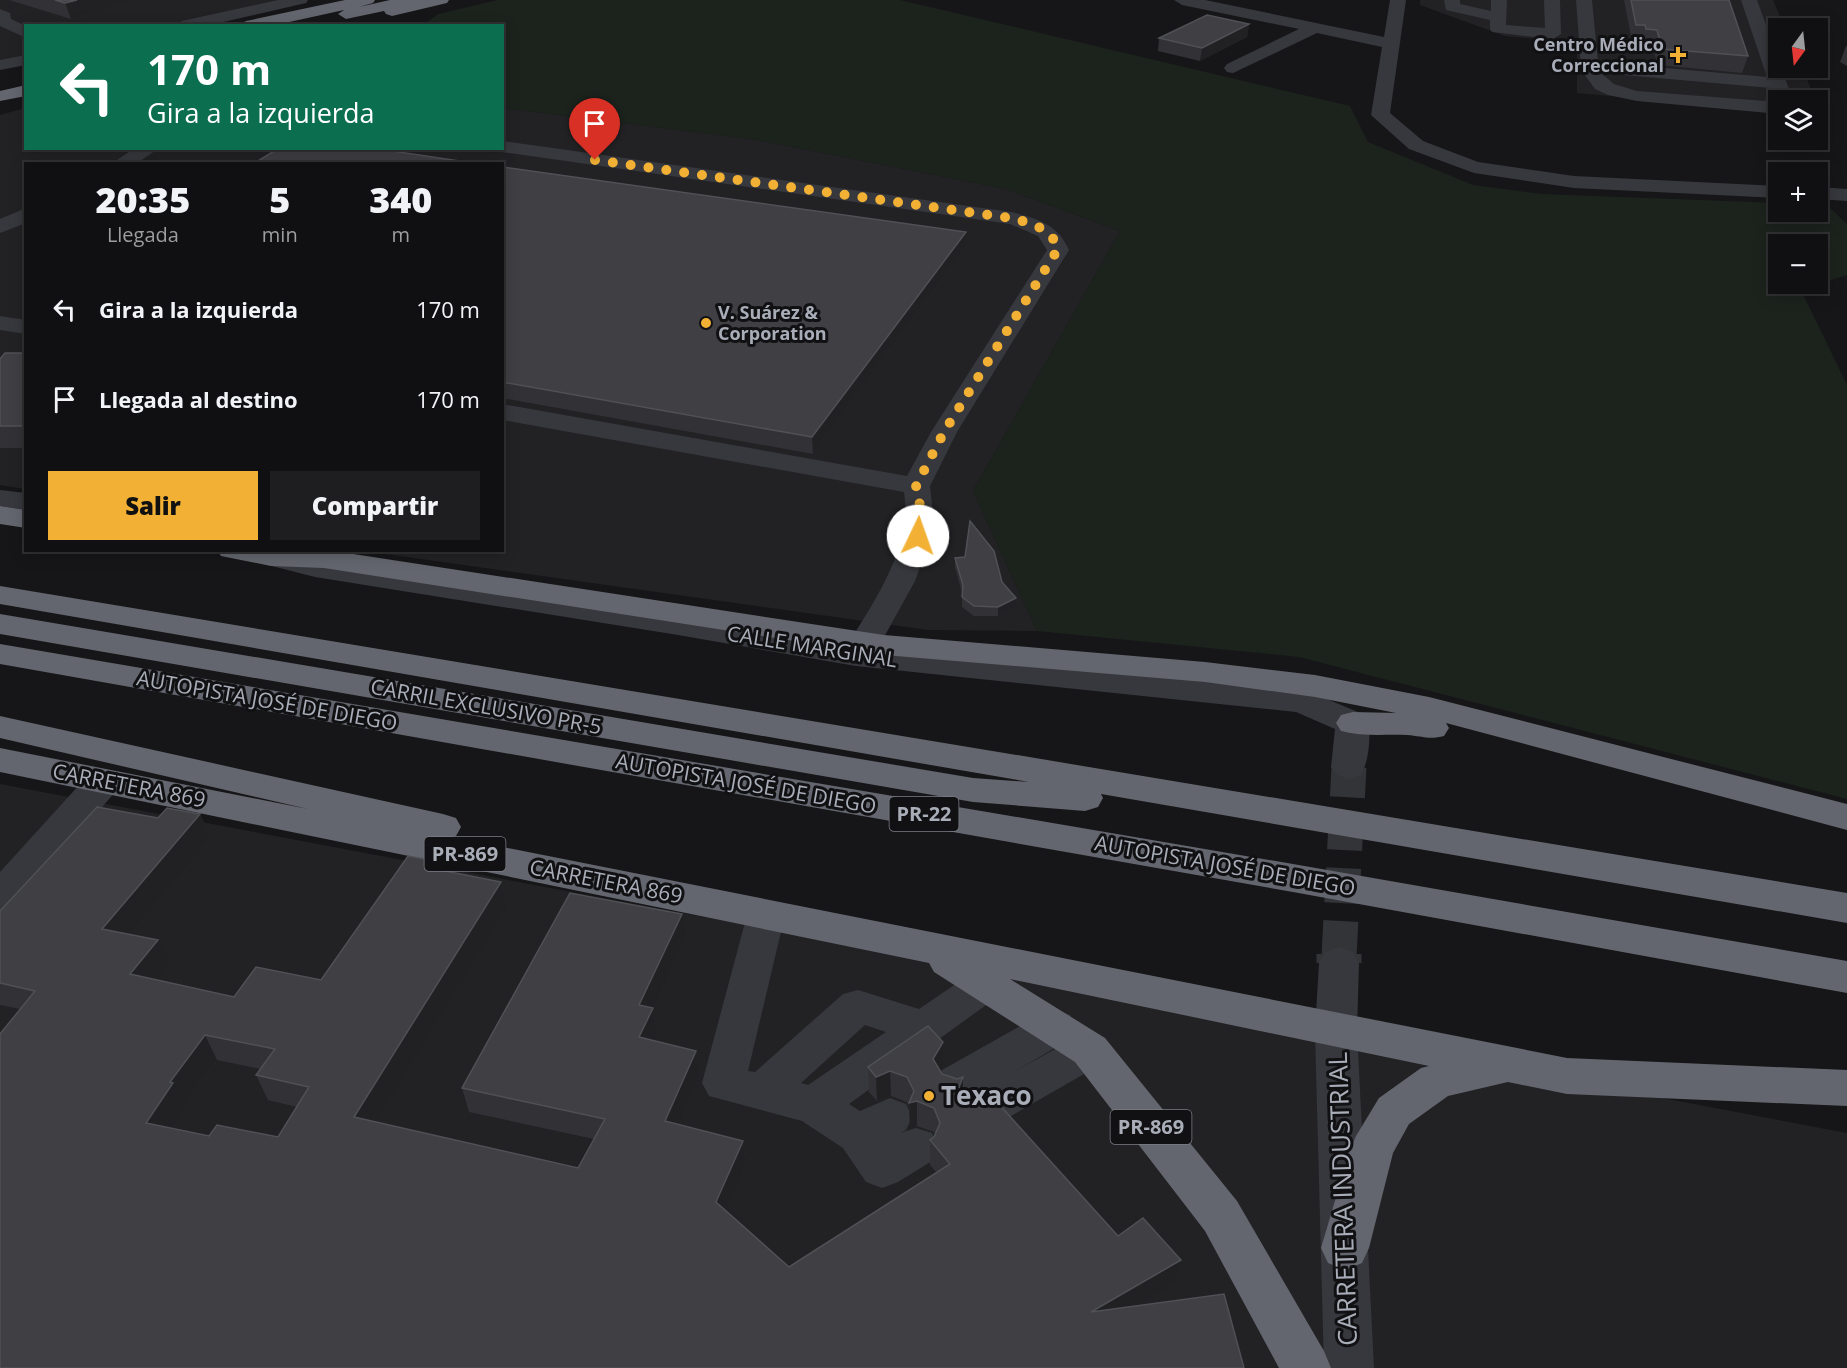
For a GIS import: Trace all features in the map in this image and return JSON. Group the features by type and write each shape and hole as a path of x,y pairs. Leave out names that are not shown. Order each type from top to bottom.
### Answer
{"highway":[{"path":"236,24 333,0"},
{"path":"255,24 368,0"},
{"path":"300,24 412,0"},
{"path":"331,24 441,0"},
{"path":"0,79 24,73"},
{"path":"0,515 24,519"},
{"name":"CALLE MARGINAL","path":"242,552 271,557 324,559 865,643 1243,676 1355,709"},
{"path":"0,595 1847,908"},
{"name":"CARRIL EXCLUSIVO PR-5","path":"0,624 973,790"},
{"name":"AUTOPISTA JOSÉ DE DIEGO","path":"0,654 1293,878 1847,977"},
{"path":"1355,709 1428,708 1847,817"},
{"path":"1355,709 1408,724 1454,731 1847,829"},
{"path":"0,727 455,830 629,886"},
{"name":"CARRETERA 869","path":"0,760 1567,1076 1847,1089"},
{"path":"973,790 1289,814"},
{"path":"973,790 1293,878"},
{"name":"PR-869","path":"929,949 1073,1039 1221,1216 1306,1368"},
{"path":"1345,1248 1372,1150 1394,1111 1436,1081 1510,1065"}],"street":[{"path":"191,24 300,0"},
{"path":"1182,0 1389,43"},
{"path":"1398,0 1389,43 1380,115 1416,145 1474,167 1574,182 1768,191"},
{"path":"1452,0 1452,7 1498,17"},
{"path":"1498,0 1498,29 1588,37"},
{"path":"1552,0 1553,34"},
{"path":"1584,0 1590,67 1592,77 1598,84 1622,93 1768,107"},
{"path":"1749,0 1777,90"},
{"path":"0,14 4,16 3,21 24,32"},
{"path":"1233,68 1314,28"},
{"path":"1650,52 1654,72"},
{"path":"0,65 24,60"},
{"path":"1590,67 1654,72 1768,93"},
{"path":"504,147 1011,218 1035,224 1055,239 1058,249 944,432 916,486"},
{"path":"125,162 146,150"},
{"path":"1828,194 1847,195"},
{"path":"0,227 24,215"},
{"path":"0,323 24,327"},
{"path":"504,412 916,486"},
{"path":"865,643 902,580 918,536 920,495 916,486"},
{"path":"0,498 24,502"},
{"name":"CALLE MARGINAL","path":"271,557 315,568 678,625 856,656 1096,682 1253,695 1355,709"},
{"path":"1349,767 1355,709"},
{"path":"0,897 104,781"},
{"path":"766,915 724,1083 814,1105 888,1133"},
{"name":"CARRETERA INDUSTRIAL","path":"1340,963 1336,1031 1349,1368"},
{"path":"814,1105 986,984"},
{"path":"763,1092 858,1006 924,1027"},
{"path":"969,1097 1073,1039"}],"shaded area":[{"path":"0,0 286,0 173,24 24,24 24,56 0,62"},
{"path":"498,0 900,0 1350,106 1368,142 1473,185 1542,194 1768,203 1768,222 1828,222 1828,206 1847,224 1847,275 1828,281 1828,234 1768,234 1768,294 1803,294 1847,385 1847,799 1299,657 1037,631 973,491 1120,231 1006,189 757,140 504,108 504,24 424,24 438,14"},
{"name":"Centro Médico Correccional","path":"1420,0 1773,0 1781,18 1768,18 1768,78 1806,78 1812,90 1768,90 1768,110 1577,93 1577,43 1505,36 1420,5"},
{"path":"24,108 24,150 504,150 504,108 757,140 1006,189 1120,231 973,491 1037,631 928,630 371,552 504,552 504,162 24,162 24,489 0,485 0,115"},
{"path":"0,784 1847,1133 1847,1368 0,1368"}],"building":[{"path":"55,0 77,0 65,3"},
{"path":"1631,0 1729,0 1748,56 1662,49 1657,30 1646,29 1645,25 1636,25"},
{"path":"1207,15 1249,24 1202,48 1159,38"},
{"path":"276,150 386,150 466,162 256,162"},
{"name":"V. Suárez & Corporation","path":"504,167 966,232 812,437 504,382"},
{"path":"5,353 24,353 24,426 0,426 0,359"},
{"path":"970,521 994,551 1002,582 1016,598 998,607 974,606 962,597 963,585 955,558 965,557"},
{"path":"97,807 158,818 167,808 200,814 102,929 158,940 130,974 234,997 256,967 321,980 408,856 440,862 435,869 501,882 354,1117 578,1168 605,1119 462,1088 570,893 682,914 639,1005 653,1008 639,1037 696,1051 665,1121 743,1141 716,1202 789,1267 950,1164 930,1140 934,1137 940,1123 934,1108 917,1101 909,1103 914,1091 907,1077 890,1071 876,1077 868,1067 928,1026 943,1042 933,1059 942,1074 957,1079 963,1077 959,1087 966,1101 982,1108 997,1102 1118,1236 1143,1218 1181,1260 1091,1312 1224,1294 1244,1368 0,1368 0,1034 35,991 0,983 0,911","holes":["205,1035 275,1049 256,1075 309,1087 278,1137 217,1125 209,1136 146,1123 173,1083 170,1082"]}],"tunnel":[{"path":"1339,956 1349,767"},
{"path":"1339,956 1339,963"}],"place":[{"name":"Centro Médico Correccional","path":"1678,55"},
{"name":"V. Suárez & Corporation","path":"706,323"},
{"name":"Texaco","path":"929,1096"}],"route":[{"path":"595,160 1011,218 1035,224 1055,239 1058,249 944,432 916,486 920,495 918,536"}]}
